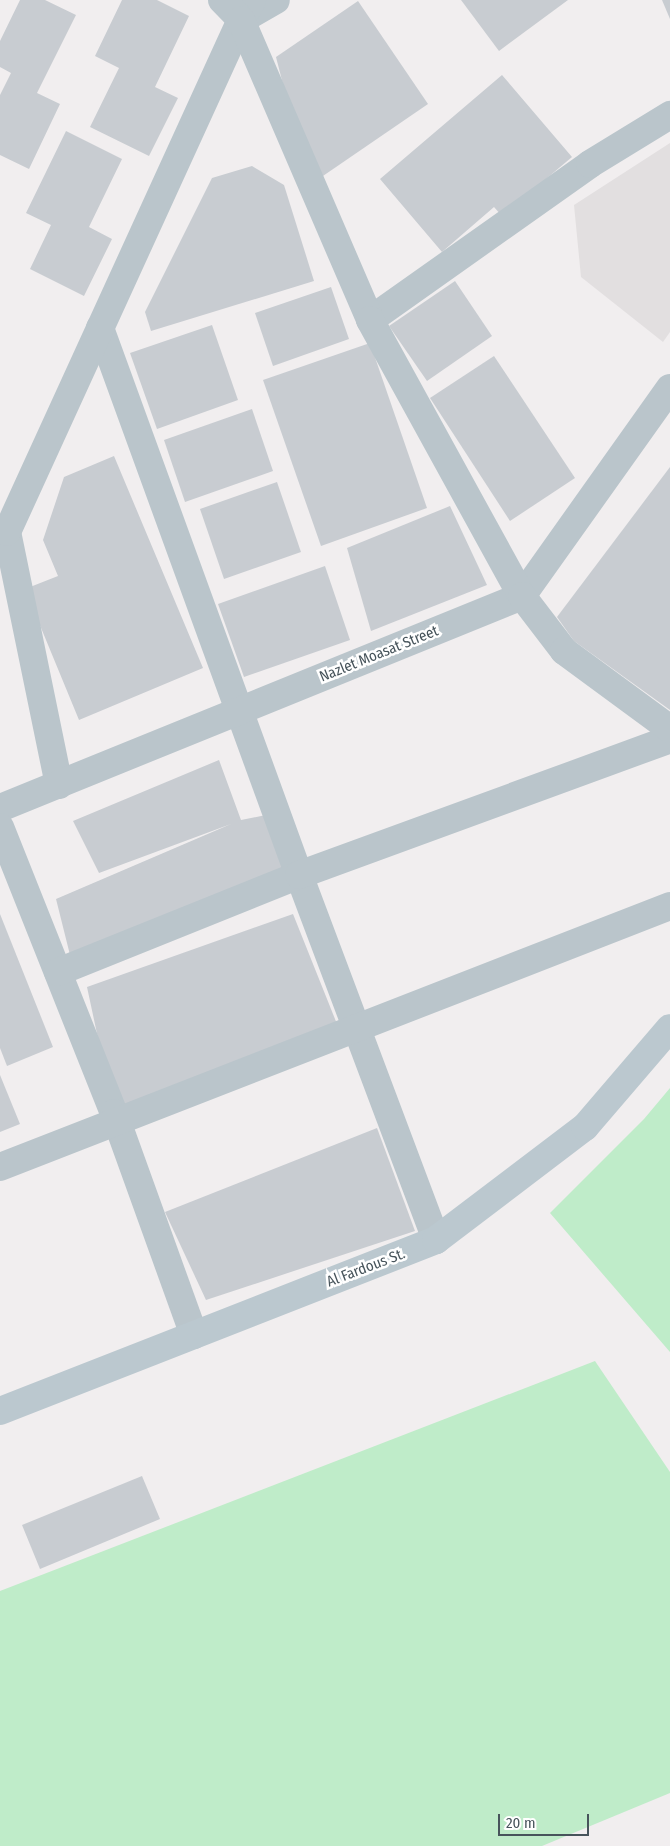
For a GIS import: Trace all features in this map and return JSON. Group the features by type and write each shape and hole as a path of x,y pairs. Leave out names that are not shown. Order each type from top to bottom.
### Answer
{"main road":[{"name":"Al Fardous St.","path":"0,1411 436,1240 585,1127 670,1028"}],"street":[{"path":"222,0 247,10 276,0"},
{"path":"247,10 370,320 522,596 564,651 670,729"},
{"path":"59,785 7,532 247,10"},
{"path":"370,320 590,164 670,115"},
{"path":"100,328 299,875 436,1240"},
{"path":"522,596 670,388"},
{"name":"Nazlet Moasat Street","path":"0,808 522,596"},
{"path":"58,972 299,875 670,739"},
{"path":"0,827 117,1122 194,1335"},
{"path":"0,1167 670,906"}],"shaded area":[{"path":"670,143 670,332 663,342 581,277 574,205"}],"green space":[{"path":"670,1088 670,1352 550,1213 644,1119"},
{"path":"595,1361 670,1472 670,1793 542,1846 0,1846 0,1591"}],"building":[{"path":"20,0 45,0 76,15 37,93 60,104 29,169 0,155 0,95 11,73 0,67 0,41"},
{"path":"122,0 157,0 189,16 155,87 178,98 149,156 90,127 119,68 95,56"},
{"path":"461,0 568,0 499,51"},
{"path":"662,0 670,0 670,19"},
{"path":"358,1 428,104 320,178 299,147 276,57"},
{"path":"502,75 572,157 502,216 494,207 442,252 380,179"},
{"path":"66,131 122,159 89,227 112,239 84,296 30,269 51,225 26,213"},
{"path":"252,166 284,185 314,281 151,331 145,312 212,178"},
{"path":"455,281 492,336 427,381 389,326"},
{"path":"331,287 349,339 273,366 255,313"},
{"path":"212,325 238,400 157,429 130,353"},
{"path":"370,343 427,508 321,546 263,380"},
{"path":"494,356 575,478 510,521 430,398"},
{"path":"252,409 273,471 185,502 164,440"},
{"path":"114,456 203,668 79,720 25,589 58,576 43,540 64,477"},
{"path":"670,467 670,710 574,641 557,617"},
{"path":"277,482 301,552 224,579 200,509"},
{"path":"450,506 487,585 371,631 347,548"},
{"path":"325,566 350,640 244,677 218,604"},
{"path":"219,760 241,820 266,815 285,869 70,955 56,899 231,824 99,873 73,821"},
{"path":"0,914 53,1047 7,1066 0,1048"},
{"path":"293,914 337,1024 114,1113 87,987"},
{"path":"0,1075 20,1124 0,1132"},
{"path":"377,1128 415,1231 206,1300 165,1212"},
{"path":"142,1476 160,1519 40,1569 22,1525"}]}
